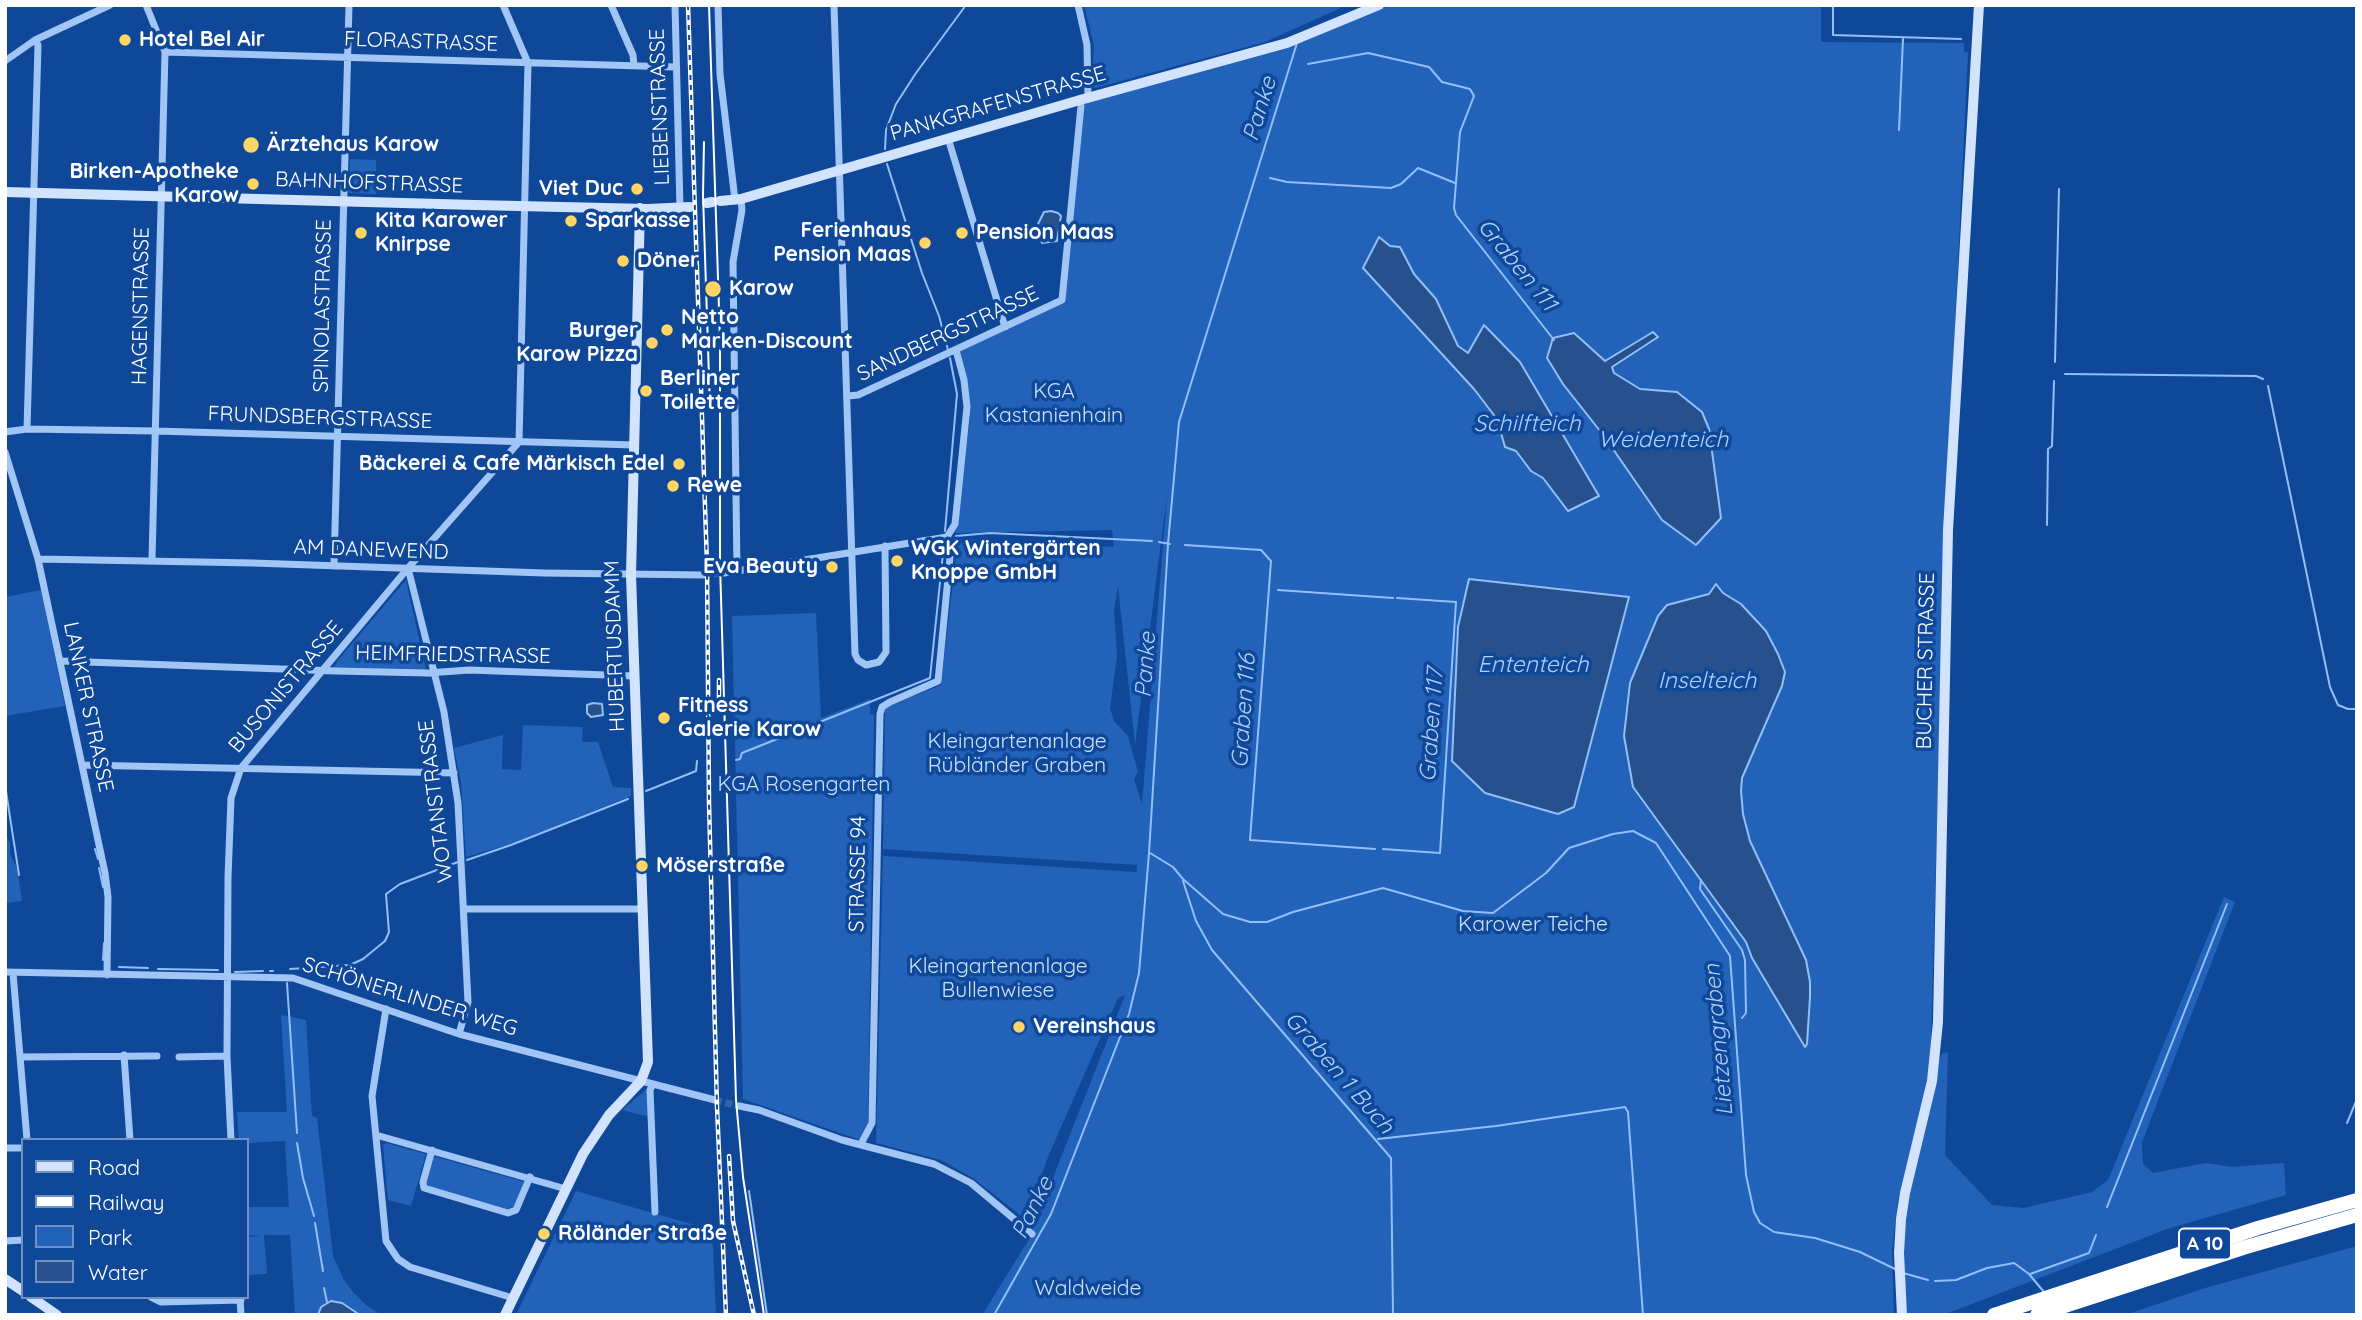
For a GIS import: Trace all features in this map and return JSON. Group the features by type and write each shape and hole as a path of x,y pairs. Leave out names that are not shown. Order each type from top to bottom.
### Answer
{"highway":[{"name":"A 10","path":"2043,1313 2059,1299 2246,1231 2357,1200"},
{"name":"A 10","path":"1994,1315 2038,1299 2059,1299 2357,1215"}],"main road":[{"name":"PANKGRAFENSTRASSE","path":"713,202 738,199 1287,43 1379,5"},
{"name":"BUCHER STRASSE","path":"1902,1315 1901,1219 1936,1052 1948,530 1979,5"},
{"name":"BAHNHOFSTRASSE","path":"5,192 685,208"},
{"name":"HUBERTUSDAMM","path":"640,208 631,575 647,1083"},
{"path":"505,1315 596,1132 647,1083"},
{"path":"5,1279 21,1290"},
{"path":"34,1299 57,1315"}],"street":[{"path":"5,61 35,40 110,5"},
{"path":"146,5 165,51"},
{"name":"SPINOLASTRASSE","path":"334,566 349,5"},
{"path":"503,5 528,63 519,442"},
{"path":"611,5 634,55 634,65"},
{"name":"LIEBENSTRASSE","path":"674,5 685,208"},
{"path":"718,5 720,74 738,199 742,210 733,262 737,570"},
{"path":"834,5 855,653 862,663 870,665 882,660 886,652 885,546"},
{"path":"1078,5 1087,45 1084,99"},
{"path":"27,429 38,45 35,40"},
{"name":"FLORASTRASSE","path":"165,51 676,67"},
{"name":"HAGENSTRASSE","path":"152,561 165,51"},
{"name":"SANDBERGSTRASSE","path":"848,396 858,395 1062,300 1084,99"},
{"path":"948,138 1005,327"},
{"name":"STRASSE 94","path":"861,1144 872,1123 880,714 882,707 890,702 938,681 951,547 947,537 954,524 967,407 964,380 956,350"},
{"name":"FRUNDSBERGSTRASSE","path":"5,432 27,429 156,431 634,445"},
{"name":"BUSONISTRASSE","path":"231,1138 226,977 231,798 241,768 408,568 519,442"},
{"name":"LANKER STRASSE","path":"5,452 38,559 107,885 107,975"},
{"path":"724,573 947,537"},
{"name":"AM DANEWEND","path":"38,559 703,575"},
{"name":"WOTANSTRASSE","path":"408,568 445,718 454,773 461,843 468,1002 459,1034"},
{"name":"HEIMFRIEDSTRASSE","path":"60,661 635,676"},
{"path":"82,765 454,773"},
{"path":"465,909 643,909"},
{"path":"9,972 27,1138"},
{"name":"SCHÖNERLINDER WEG","path":"9,972 293,978 459,1034 715,1100"},
{"path":"386,1009 372,1096 384,1233 391,1250 410,1268 513,1298"},
{"path":"124,1055 130,1138"},
{"path":"20,1057 157,1056"},
{"path":"179,1057 227,1056"},
{"path":"647,1083 650,1090 655,1212"},
{"path":"739,1106 934,1164 971,1183 1032,1234"},
{"path":"376,1135 566,1189"},
{"path":"432,1150 423,1182 424,1188 508,1213 516,1210 530,1177"},
{"path":"156,1299 241,1299 241,1315"}],"green space":[{"path":"1084,5 1347,5 1265,42 1095,88 1092,87 1094,45"},
{"name":"Karower Teiche","path":"1391,5 1821,5 1821,42 1964,43 1964,52 1968,52 1945,538 1930,1075 1898,1200 1892,1251 1894,1315 982,1315 1028,1241 1125,995 1118,998 1050,1152 1025,1219 973,1178 941,1160 876,1143 883,856 1137,872 1137,865 883,849 885,708 941,685 958,539 1114,547 1112,530 955,533 970,419 960,351 1064,303 1085,102 1287,48","holes":["1167,495 1142,804 1134,779 1138,772 1128,736 1114,721 1110,708 1117,656 1114,610 1118,586 1135,745"]},
{"path":"350,159 376,160 376,194 349,193"},
{"path":"406,580 426,670 333,669 338,660"},
{"path":"41,590 65,706 5,716 5,597"},
{"name":"KGA Rosengarten","path":"816,613 821,718 870,699 870,714 874,715 868,1124 860,1140 743,1099 732,616"},
{"path":"523,725 583,727 582,742 598,742 613,787 631,788 631,796 517,842 466,857 461,782 454,748 503,735 502,769 521,770"},
{"path":"5,834 17,868 22,901 5,903"},
{"path":"2224,897 2235,902 2142,1142 2143,1164 2153,1173 2206,1163 2232,1167 2284,1163 2286,1195 2170,1228 1943,1315 1905,1315 1902,1245 1908,1198 1941,1054 1948,1052 1945,1155 1992,1205 2024,1208 2092,1192 2108,1180"},
{"path":"281,1015 306,1020 312,1116 317,1118 333,1256 353,1292 381,1315 360,1315 342,1303 321,1307 318,1315 295,1315 290,1235 264,1235 267,1274 248,1275 248,1237 261,1236 248,1235 248,1207 289,1207 285,1141 248,1143 248,1138 239,1138 237,1112 287,1112"},
{"path":"648,1088 649,1115 622,1110"},
{"path":"386,1143 426,1154 411,1206 388,1200 383,1145"},
{"path":"433,1156 525,1182 514,1206 507,1209 429,1187 426,1181"},
{"path":"576,1191 712,1230 716,1315 516,1315"},
{"path":"2357,1246 2357,1315 2125,1315 2205,1288"}],"water":[{"path":"1051,211 1061,216 1057,241 1042,243 1038,224 1044,212"},
{"name":"Schilfteich","path":"1379,237 1390,246 1400,247 1414,274 1436,299 1458,346 1468,353 1484,325 1520,362 1599,496 1568,511 1543,478 1531,471 1516,451 1505,447 1497,419 1474,389 1363,268"},
{"name":"Weidenteich","path":"1653,332 1658,337 1612,367 1614,373 1640,389 1677,392 1702,412 1709,429 1721,518 1696,545 1662,520 1547,358 1553,338 1574,333 1605,361"},
{"name":"Ententeich","path":"1469,579 1629,597 1574,807 1558,814 1485,793 1452,761 1458,627"},
{"name":"Inselteich","path":"1716,584 1723,593 1741,604 1766,631 1785,672 1782,686 1742,778 1741,791 1743,814 1750,841 1806,960 1810,997 1805,1047 1752,958 1746,942 1633,787 1624,736 1630,683 1658,616 1667,605 1709,594"},
{"path":"602,704 603,715 591,717 587,713 587,705"},
{"path":"331,1301 342,1303 360,1315 318,1315 321,1307"}],"waterway":[{"path":"885,149 886,130 896,104 966,5"},
{"path":"1833,5 1833,35 1961,39"},
{"path":"1899,130 1903,39"},
{"name":"Panke","path":"994,1315 1051,1214 1129,1014 1139,973 1168,544 1179,422 1297,43"},
{"name":"Graben 111","path":"1308,64 1368,53 1429,67 1442,82 1470,89 1474,96 1460,132 1454,208 1456,215 1554,340"},
{"path":"887,164 948,350"},
{"path":"1270,178 1287,182 1391,188 1401,184 1418,168 1455,183"},
{"path":"2055,362 2059,189"},
{"path":"945,531 957,394 950,358"},
{"path":"2065,374 2256,376 2263,379"},
{"path":"2047,525 2048,449 2052,446 2054,381"},
{"path":"2268,386 2330,687 2338,705 2357,709"},
{"path":"956,536 990,533 1152,541"},
{"name":"Panke","path":"1159,542 1170,544"},
{"path":"736,760 740,759 742,753 930,678 944,544"},
{"name":"Graben 116","path":"1185,545 1261,550 1271,561 1250,840 1375,849"},
{"name":"Graben 117","path":"1278,590 1393,598"},
{"name":"Graben 117","path":"1383,849 1440,853 1456,602 1397,598"},
{"path":"646,791 696,771 697,761"},
{"path":"5,785 19,875"},
{"path":"467,860 628,799"},
{"name":"Lietzengraben","path":"1150,853 1173,867 1223,914 1250,922 1267,922 1293,912 1383,888 1463,911 1493,913 1546,873 1569,848 1613,834 1633,831 1656,843 1730,956 1746,1175 1754,1212 1760,1223 1774,1232 1815,1238 1860,1252 1895,1269"},
{"path":"95,849 98,859"},
{"path":"290,969 350,965 363,959 385,941 389,932 386,894 400,884 458,862"},
{"path":"99,868 103,887"},
{"path":"1701,880 1700,889 1742,950 1745,960 1746,1013 1742,1018"},
{"name":"Graben 1 Buch","path":"1183,881 1196,921 1212,950 1391,1158 1393,1315"},
{"path":"2107,1207 2227,904"},
{"path":"103,960 104,943"},
{"path":"119,967 148,968"},
{"path":"158,969 218,970"},
{"path":"235,972 263,971"},
{"path":"287,983 297,1133"},
{"path":"2347,1123 2357,1099"},
{"path":"1378,1139 1496,1126 1625,1107 1628,1112 1643,1315"},
{"path":"297,1143 314,1216"},
{"path":"749,1191 767,1315"},
{"path":"315,1223 323,1271"},
{"path":"2030,1274 2089,1253 2096,1235"},
{"name":"Lietzengraben","path":"1935,1281 1956,1280 1987,1268 2014,1263 2029,1274 2044,1292"},
{"name":"Lietzengraben","path":"1903,1273 1928,1280"},
{"path":"324,1288 327,1302"}],"tunnel":[{"path":"703,575 724,573"},
{"path":"715,1100 739,1106"}],"tram line":[{"path":"709,5 720,339 720,564 736,1100 743,1177 764,1315"},
{"path":"704,142 703,195 710,408"}],"railway":[{"path":"688,5 707,565 709,803 717,1107 726,1315"},
{"path":"719,680 719,705"},
{"path":"729,1156 733,1221 754,1315"}],"place":[{"name":"Hotel Bel Air","path":"125,40"},
{"name":"Ärztehaus Karow","path":"251,145"},
{"name":"Birken-Apotheke Karow","path":"253,184"},
{"name":"Viet Duc","path":"637,189"},
{"name":"Sparkasse","path":"571,221"},
{"name":"Kita Karower Knirpse","path":"361,233"},
{"name":"Pension Maas","path":"962,233"},
{"name":"Ferienhaus Pension Maas","path":"925,243"},
{"name":"Döner","path":"623,261"},
{"name":"Karow","path":"713,289"},
{"name":"Netto Marken-Discount","path":"667,330"},
{"name":"Burger Karow Pizza","path":"652,343"},
{"name":"Berliner Toilette","path":"646,391"},
{"name":"Bäckerei & Cafe Märkisch Edel","path":"679,464"},
{"name":"Rewe","path":"673,486"},
{"name":"WGK Wintergärten Knoppe GmbH","path":"897,561"},
{"name":"Eva Beauty","path":"832,567"},
{"name":"Fitness Galerie Karow","path":"664,718"},
{"name":"Möserstraße","path":"642,866"},
{"name":"Vereinshaus","path":"1019,1027"},
{"name":"Röländer Straße","path":"544,1234"}],"park label":[{"name":"KGA Kastanienhain","path":"1054,404"},
{"name":"Kleingartenanlage Rübländer Graben","path":"1017,754"},
{"name":"Kleingartenanlage Bullenwiese","path":"998,979"},
{"name":"Waldweide","path":"1088,1289"}]}
